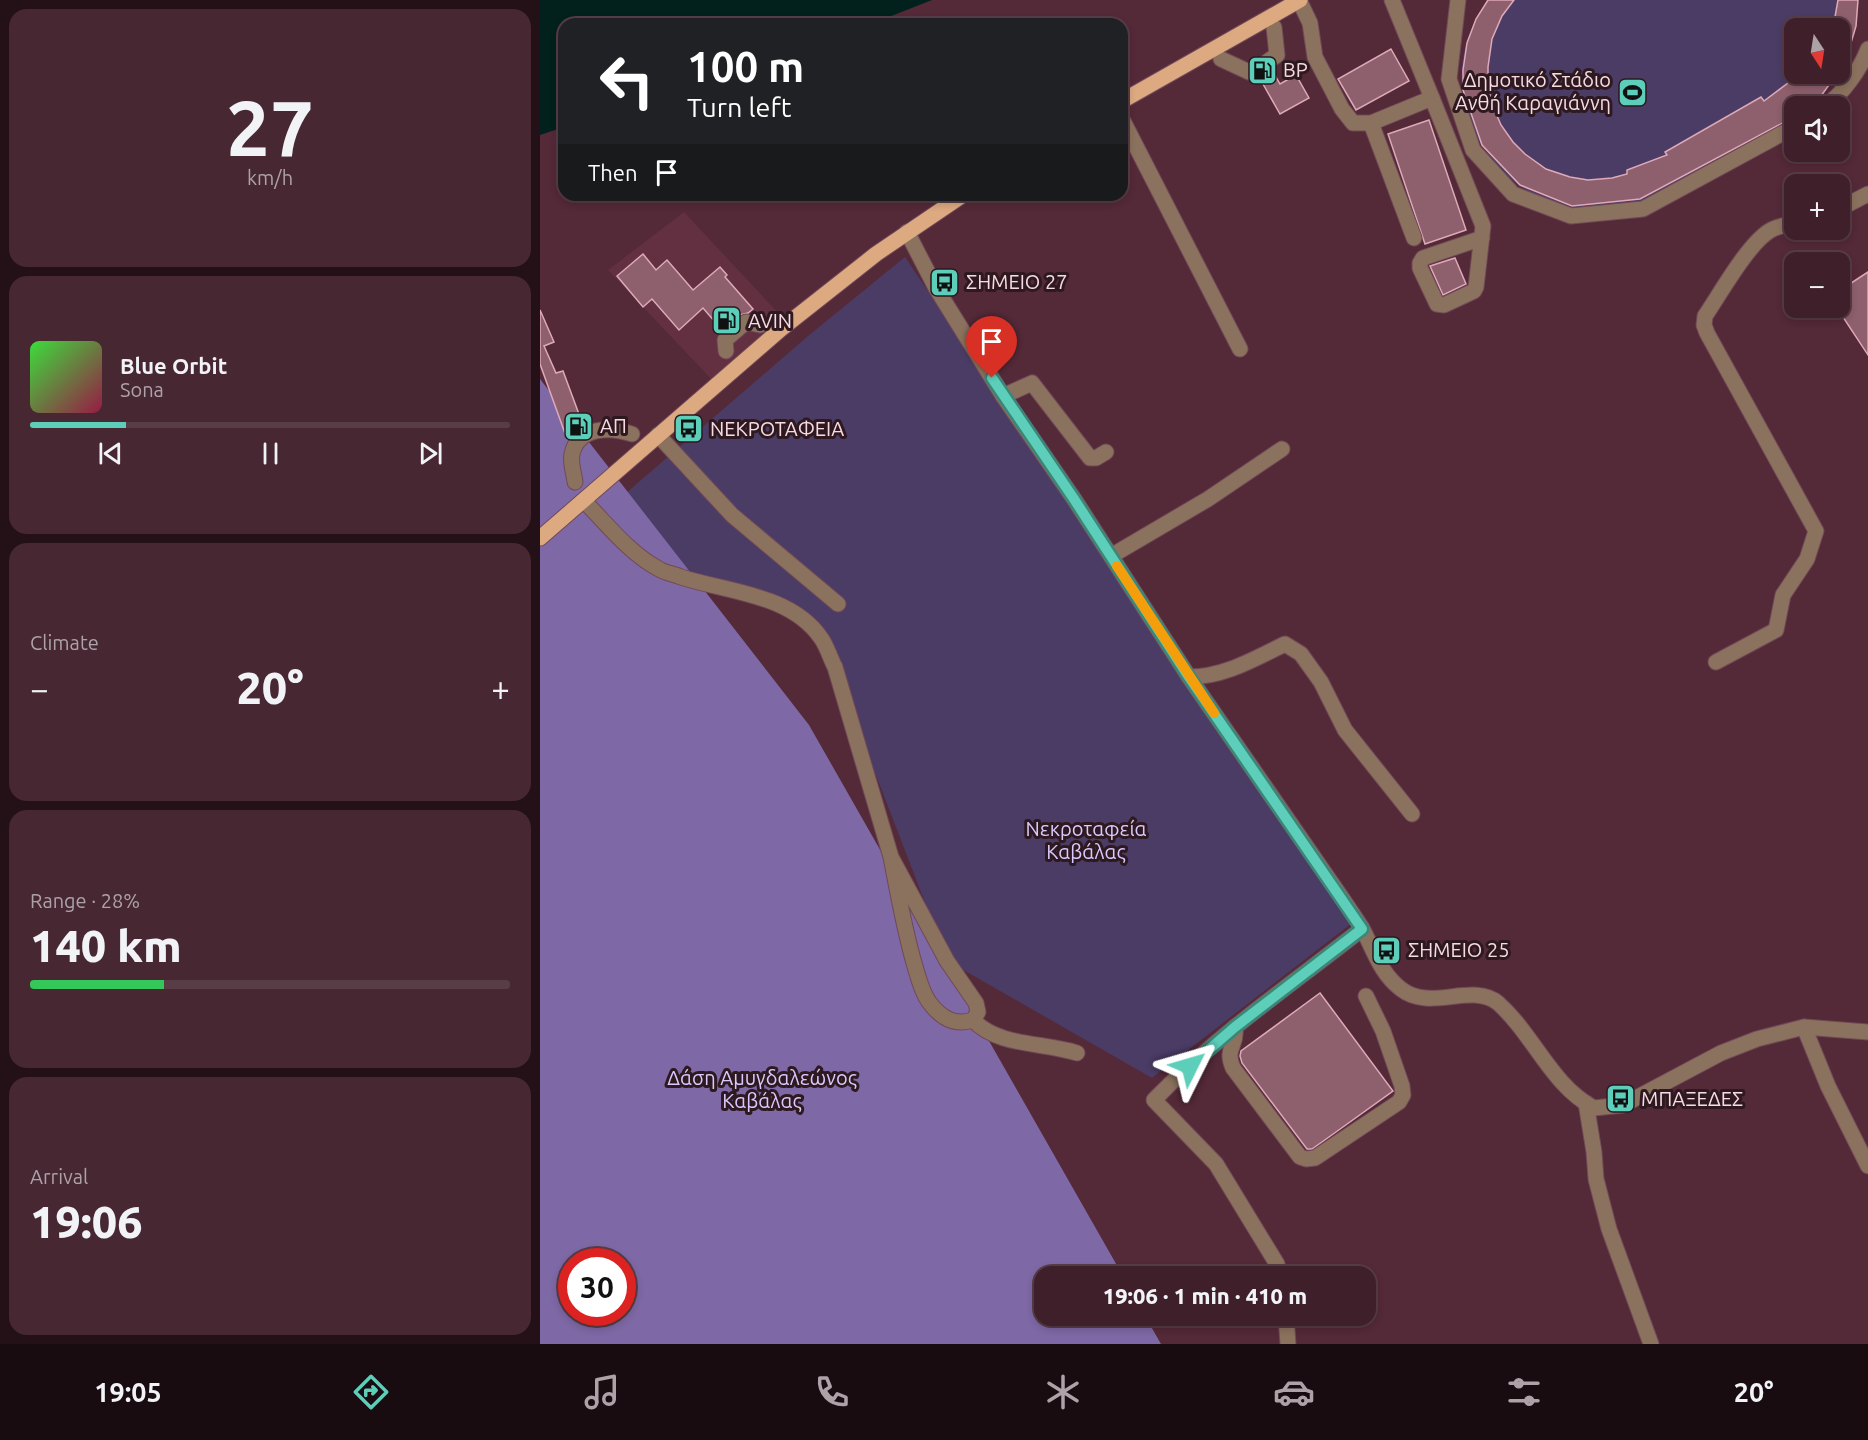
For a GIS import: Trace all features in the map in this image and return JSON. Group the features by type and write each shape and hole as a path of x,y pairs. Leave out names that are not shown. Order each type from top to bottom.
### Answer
{"main road":[{"path":"1128,98 1300,0"},
{"path":"540,538 781,329 907,232 954,201"}],"street":[{"path":"1300,0 1310,23 1315,57 1342,109 1353,123 1371,123 1432,98"},
{"path":"1392,0 1483,226 1482,238 1474,291 1444,305 1437,304 1420,268 1420,262 1423,258 1482,238"},
{"path":"1458,0 1449,79 1473,150 1514,194 1571,216 1643,209 1784,132"},
{"path":"1267,62 1277,55 1274,27"},
{"path":"1837,96 1863,62 1868,49"},
{"path":"1221,59 1251,71"},
{"path":"1371,123 1414,238"},
{"path":"1128,131 1240,349"},
{"path":"1850,203 1868,194"},
{"path":"1716,662 1776,630 1783,596 1807,559 1816,531 1704,325 1705,316 1755,245 1770,230 1784,226"},
{"path":"907,232 936,288 1003,396 1074,499 1189,677 1362,929 1383,971 1403,991 1428,1000 1476,995 1490,997 1514,1020 1566,1087 1594,1108 1623,1105 1721,1053 1757,1039 1804,1027 1868,1032"},
{"path":"726,351 725,340 746,322 760,325"},
{"path":"1003,396 1032,383 1090,458 1096,458 1106,452"},
{"path":"575,482 572,451 582,438 594,431 605,429 616,429 632,435"},
{"path":"658,435 732,515 838,604"},
{"path":"1111,556 1208,499 1282,449"},
{"path":"584,501 639,556 659,570 748,594 781,606 805,620 821,638 835,667 891,857 908,942 920,982 929,1002 946,1018 960,1024 973,1020 978,1012 976,1003 947,961 891,857"},
{"path":"1189,677 1207,677 1236,667 1285,644 1301,654 1321,682 1345,730 1412,814"},
{"path":"1278,1266 1216,1164 1154,1100 1174,1079 1235,1027 1362,929"},
{"path":"1235,1027 1235,1042 1229,1050 1233,1068 1300,1157 1306,1160 1315,1158 1399,1102 1403,1095 1383,1031 1366,996"},
{"path":"973,1020 981,1029 1000,1038 1057,1046 1077,1053"},
{"path":"1804,1027 1828,1086 1868,1166"},
{"path":"1586,1103 1596,1179 1609,1229 1651,1344"},
{"path":"1287,1326 1288,1344"}],"shaded area":[{"path":"540,0 932,0 886,18 558,18 558,129 540,135"},
{"path":"684,212 784,319 713,381 608,270"}],"green space":[{"path":"1488,0 1858,0 1856,26 1850,27 1850,18 1784,18 1784,84 1830,84 1819,96 1784,96 1784,125 1779,129 1647,199 1610,207 1593,208 1551,202 1522,187 1503,172 1475,134 1462,89 1462,65 1467,41"},
{"name":"Νεκροταφεία Καβάλας","path":"905,257 1352,923 1152,1078 960,968 939,939 829,653 808,615 668,572 604,512 808,336"},
{"name":"Δάση Αμυγδαλεώνος Καβάλας","path":"540,379 809,725 1117,1266 1034,1266 1034,1326 1151,1326 1161,1344 540,1344"}],"building":[{"path":"1488,0 1514,0 1502,16 1492,39 1488,86 1492,104 1501,125 1525,154 1546,169 1570,177 1588,180 1627,174 1627,170 1667,155 1665,152 1761,97 1764,101 1787,84 1830,84 1821,96 1784,96 1784,122 1640,199 1572,206 1520,185 1482,145 1463,90 1467,43 1476,19"},
{"path":"1838,0 1858,0 1856,26 1850,46 1850,18 1835,18"},
{"path":"1391,49 1409,81 1356,110 1338,79"},
{"path":"1260,69 1267,72 1272,70 1280,84 1296,75 1309,98 1280,114 1259,77 1256,79"},
{"path":"1429,120 1466,230 1425,244 1388,134"},
{"path":"643,254 656,270 667,260 693,290 720,267 727,275 725,277 753,309 740,315 722,330 703,308 679,330 652,299 643,307 617,276"},
{"path":"1455,258 1466,284 1443,295 1430,266"},
{"path":"1868,272 1868,355 1844,318 1850,318 1850,284"},
{"path":"540,310 554,342 544,346 556,373 563,371 583,425 566,436 540,364"},
{"path":"1320,993 1393,1091 1312,1149 1307,1149 1242,1063 1240,1056 1241,1051"}],"slow traffic":[{"path":"1117,566 1214,713"}],"place":[{"name":"BP","path":"1262,70"},
{"name":"Δημοτικό Στάδιο Ανθή Καραγιάννη","path":"1632,92"},
{"name":"ΣΗΜΕΙΟ 27","path":"945,282"},
{"name":"AVIN","path":"727,321"},
{"name":"ΑΠ","path":"579,426"},
{"name":"ΝΕΚΡΟΤΑΦΕΙΑ","path":"689,429"},
{"name":"ΣΗΜΕΙΟ 25","path":"1387,950"},
{"name":"ΜΠΑΞΕΔΕΣ","path":"1620,1099"}],"route":[{"path":"992,378 1074,499 1189,677 1362,929 1235,1027 1190,1066"}]}
